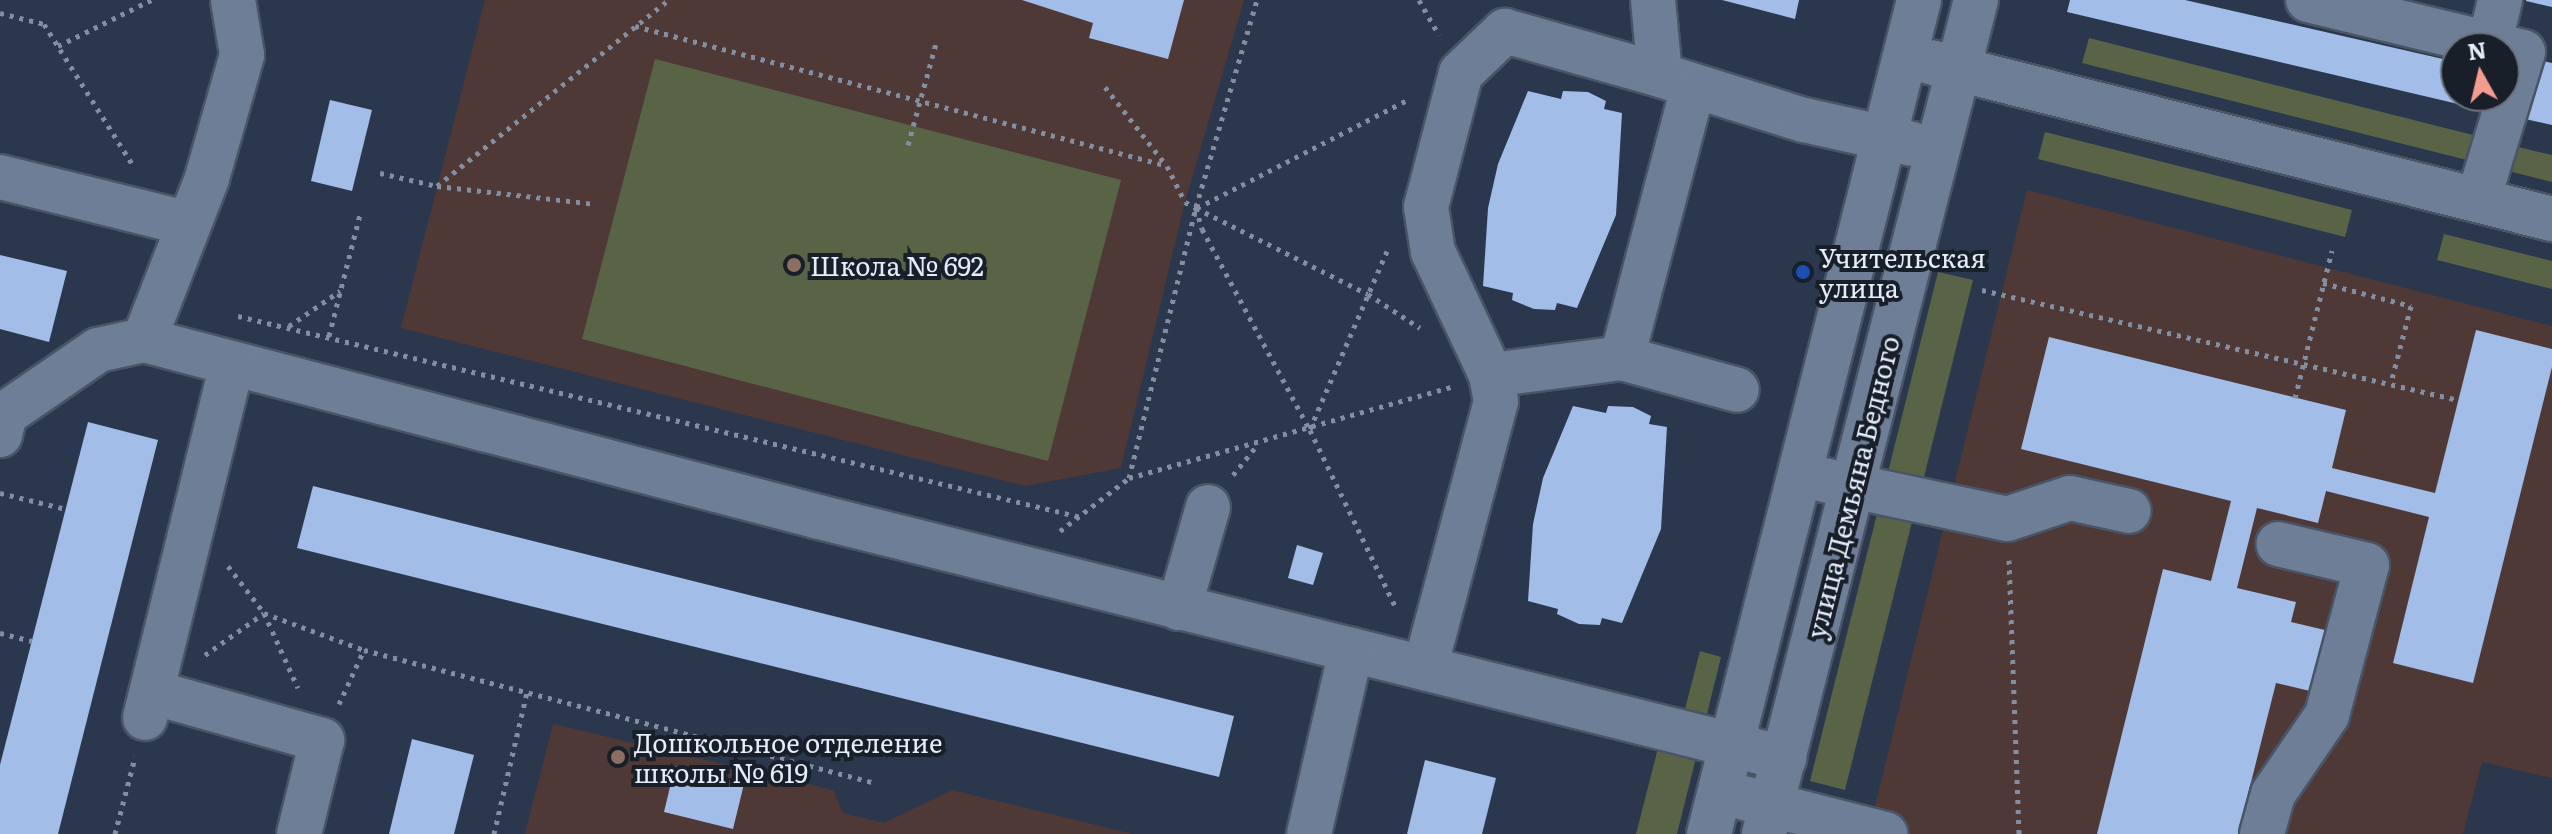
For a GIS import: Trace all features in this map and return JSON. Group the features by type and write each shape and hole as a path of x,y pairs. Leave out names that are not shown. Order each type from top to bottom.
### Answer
{"street":[{"path":"144,340 176,221 207,178 242,55 233,0"},
{"path":"1622,358 1676,81 1653,0"},
{"name":"улица Демьяна Бедного","path":"1709,834 1919,0"},
{"name":"улица Демьяна Бедного","path":"1768,819 1976,0"},
{"path":"2308,0 2381,8 2456,32"},
{"path":"2493,32 2500,0"},
{"path":"1425,668 1496,401 1491,375 1433,252 1426,207 1461,73 1505,31 1884,138 1938,149"},
{"path":"1905,56 2552,219"},
{"path":"2478,200 2505,112"},
{"path":"0,177 176,221"},
{"path":"2,421 98,350 144,340 1009,565 1784,758"},
{"path":"1491,375 1622,358 1737,390"},
{"path":"232,365 148,705 322,740 299,834"},
{"path":"1800,474 2007,519 2070,498 2129,511"},
{"path":"1179,608 1208,507"},
{"path":"2262,834 2273,794 2327,715 2367,565 2278,544"},
{"path":"1309,834 1351,650"},
{"path":"1720,792 1768,819 1885,834"}],"path":[{"path":"58,46 151,0"},
{"path":"437,186 668,0"},
{"path":"1129,478 1196,208 1257,0"},
{"path":"0,13 44,24 176,221"},
{"path":"635,26 1167,166"},
{"path":"908,145 936,43"},
{"path":"1196,208 1461,73"},
{"path":"1105,87 1167,166 1185,202 1368,294"},
{"path":"380,173 437,186 594,204"},
{"path":"1310,430 1397,228 1426,207"},
{"path":"1196,208 1202,229 1310,430 1425,668"},
{"path":"317,387 360,214"},
{"path":"2295,398 2332,251"},
{"path":"2323,283 2411,306 2391,383"},
{"path":"1982,290 2303,361 2458,400"},
{"path":"232,365 340,291"},
{"path":"223,314 330,334 1081,517"},
{"path":"1009,565 1081,517 1129,478 1310,430 1491,375"},
{"path":"0,493 66,509"},
{"path":"2007,519 2019,834"},
{"path":"194,520 264,613 322,740"},
{"path":"264,613 364,650 872,782"},
{"path":"0,633 32,641"},
{"path":"322,740 364,650"},
{"path":"494,834 527,692"},
{"path":"115,834 148,705"}],"shaded area":[{"name":"Школа № 692","path":"485,0 1244,0 1185,202 1121,468 1025,486 401,328"},
{"path":"2027,190 2552,326 2552,778 2482,762 2463,834 1868,834"},
{"name":"Дошкольное отделение школы № 619","path":"553,724 833,790 843,813 884,823 952,790 1133,834 525,834"}],"green space":[{"path":"2089,38 2473,135 2467,160 2082,63"},
{"path":"655,59 1121,180 1048,461 582,339"},
{"path":"2045,132 2352,210 2345,237 2038,159"},
{"path":"2518,147 2552,155 2552,182 2512,172"},
{"path":"2444,234 2552,261 2552,289 2437,260"},
{"path":"1938,272 1973,280 1920,493 1885,484"},
{"path":"1879,506 1914,514 1845,790 1810,781"},
{"path":"1700,651 1721,657 1707,714 1685,709"},
{"path":"1658,748 1696,758 1677,834 1636,834"}],"building":[{"path":"1022,0 1184,0 1168,59 1089,38 1093,23"},
{"path":"1722,0 1799,0 1795,19"},
{"path":"2070,0 2185,0 2440,58 2440,100 2067,12"},
{"path":"2526,0 2552,0 2552,7 2526,1"},
{"path":"2531,58 2552,63 2552,125 2516,117 2520,112"},
{"path":"1528,91 1561,99 1563,91 1588,92 1606,101 1604,109 1622,113 1616,215 1577,308 1557,303 1555,310 1534,309 1512,300 1513,293 1483,286 1488,208 1498,164"},
{"path":"330,100 372,110 352,191 311,181"},
{"path":"0,255 67,271 49,342 0,329"},
{"path":"2476,330 2552,349 2552,367 2473,683 2393,663 2429,517 2326,491 2318,523 2257,508 2237,588 2296,602 2291,622 2325,630 2310,691 2276,683 2238,834 2097,834 2163,569 2211,581 2231,501 2021,449 2049,337 2346,410 2332,468 2435,493"},
{"path":"1573,406 1606,413 1608,406 1633,407 1651,416 1649,424 1667,427 1661,529 1622,623 1602,618 1600,625 1579,624 1557,614 1558,609 1528,601 1533,524 1543,478"},
{"path":"88,422 158,440 58,834 0,834 0,765"},
{"path":"313,486 1234,716 1219,777 297,548"},
{"path":"1297,545 1323,553 1313,585 1288,578"},
{"path":"412,739 474,755 454,834 389,834"},
{"path":"1425,760 1496,778 1482,834 1407,834"},
{"path":"675,766 744,784 733,829 664,812"}],"place":[{"name":"Школа № 692","path":"794,265"},
{"name":"Учительская улица","path":"1803,272"},
{"name":"Дошкольное отделение школы № 619","path":"618,757"}]}
